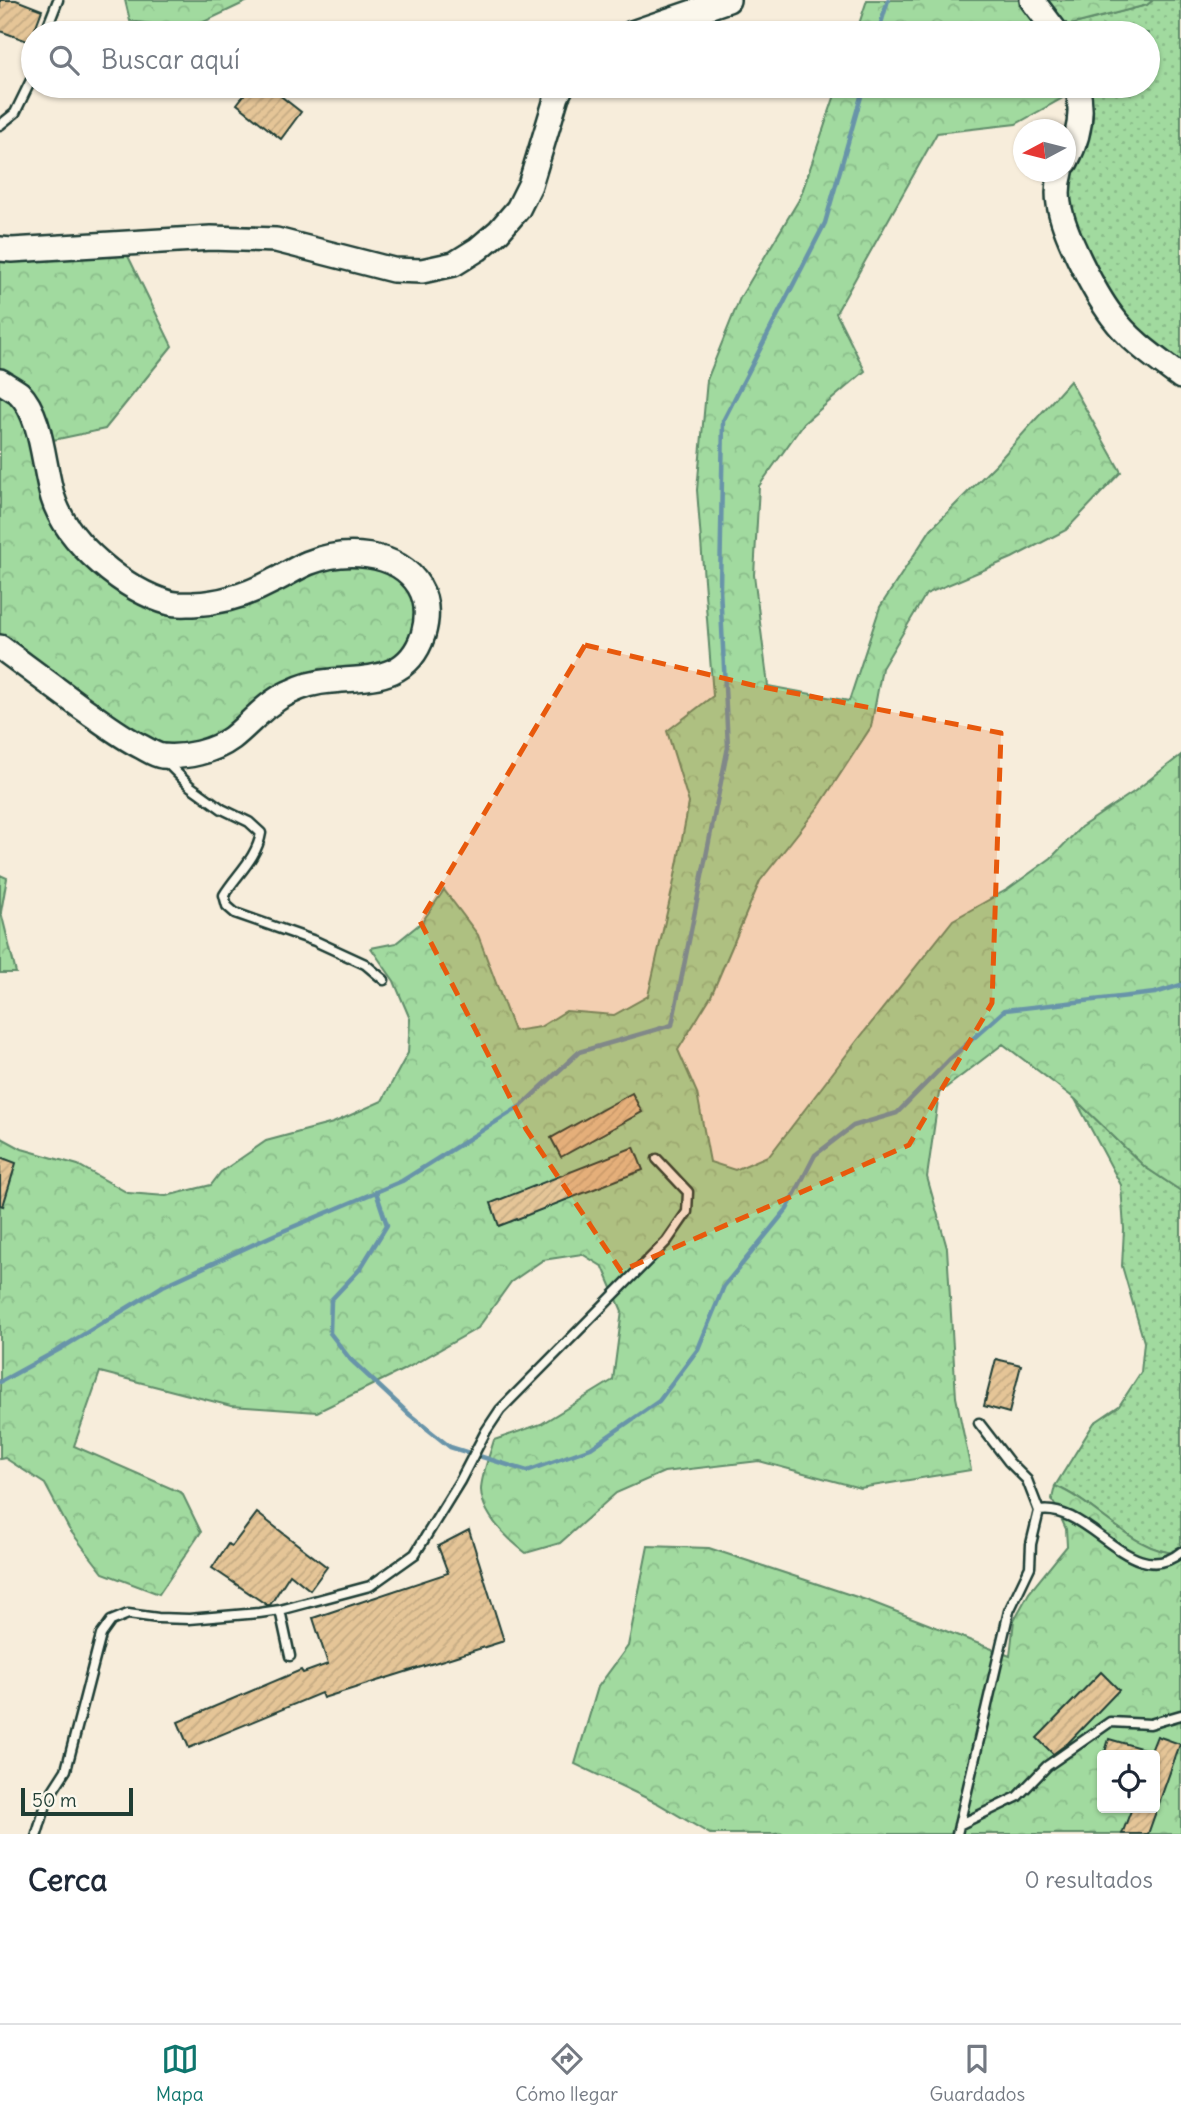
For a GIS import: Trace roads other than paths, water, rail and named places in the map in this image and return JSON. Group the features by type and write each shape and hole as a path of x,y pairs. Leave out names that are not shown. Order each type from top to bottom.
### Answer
{"street":[{"path":"667,21 728,0"},
{"path":"1032,0 1047,21"},
{"path":"0,249 211,239 276,240 393,270 422,271 454,264 499,231 518,209 530,185 556,98"},
{"path":"1076,140 1080,117 1078,98"},
{"path":"1058,182 1059,206 1089,278 1112,317 1143,348 1181,377"},
{"path":"0,381 19,394 32,412 54,502 72,534 108,569 145,593 173,604 201,604 234,597 309,563 340,556 360,555 378,557 411,575 421,589 427,607 426,625 416,649 399,668 371,679 307,685 268,705 219,746 185,755 159,756 110,727 0,647"}],"lane":[{"path":"50,21 58,0"},
{"path":"0,125 15,113 22,98"},
{"path":"159,756 190,786 222,809 249,822 261,833 259,845 224,895 227,906 235,913 280,927 365,964 384,980"},
{"path":"37,1834 48,1798 66,1770 101,1635 111,1621 128,1614 189,1619 280,1609 370,1586 415,1554 500,1410 667,1241 687,1212 688,1192 657,1159"},
{"path":"957,1834 1009,1611 1030,1567 1031,1544 1039,1511 1027,1480 1009,1462 979,1423"},
{"path":"1039,1511 1048,1509 1090,1528 1137,1561 1173,1559 1181,1552"},
{"path":"280,1609 290,1656"},
{"path":"959,1825 1017,1797 1047,1766 1110,1721 1150,1724 1181,1715"}],"waterway":[{"path":"882,21 888,0"},
{"path":"0,1382 163,1286 276,1234 402,1181 521,1106 579,1052 672,1025 728,747 720,588 723,421 825,223 861,98"},
{"path":"376,1192 387,1225 360,1269 331,1300 330,1333 350,1359 410,1415 450,1447 527,1471 591,1448 659,1401 698,1349 724,1286 787,1209 815,1155 853,1126 897,1113 949,1060 1005,1010 1155,993 1181,985"}]}
